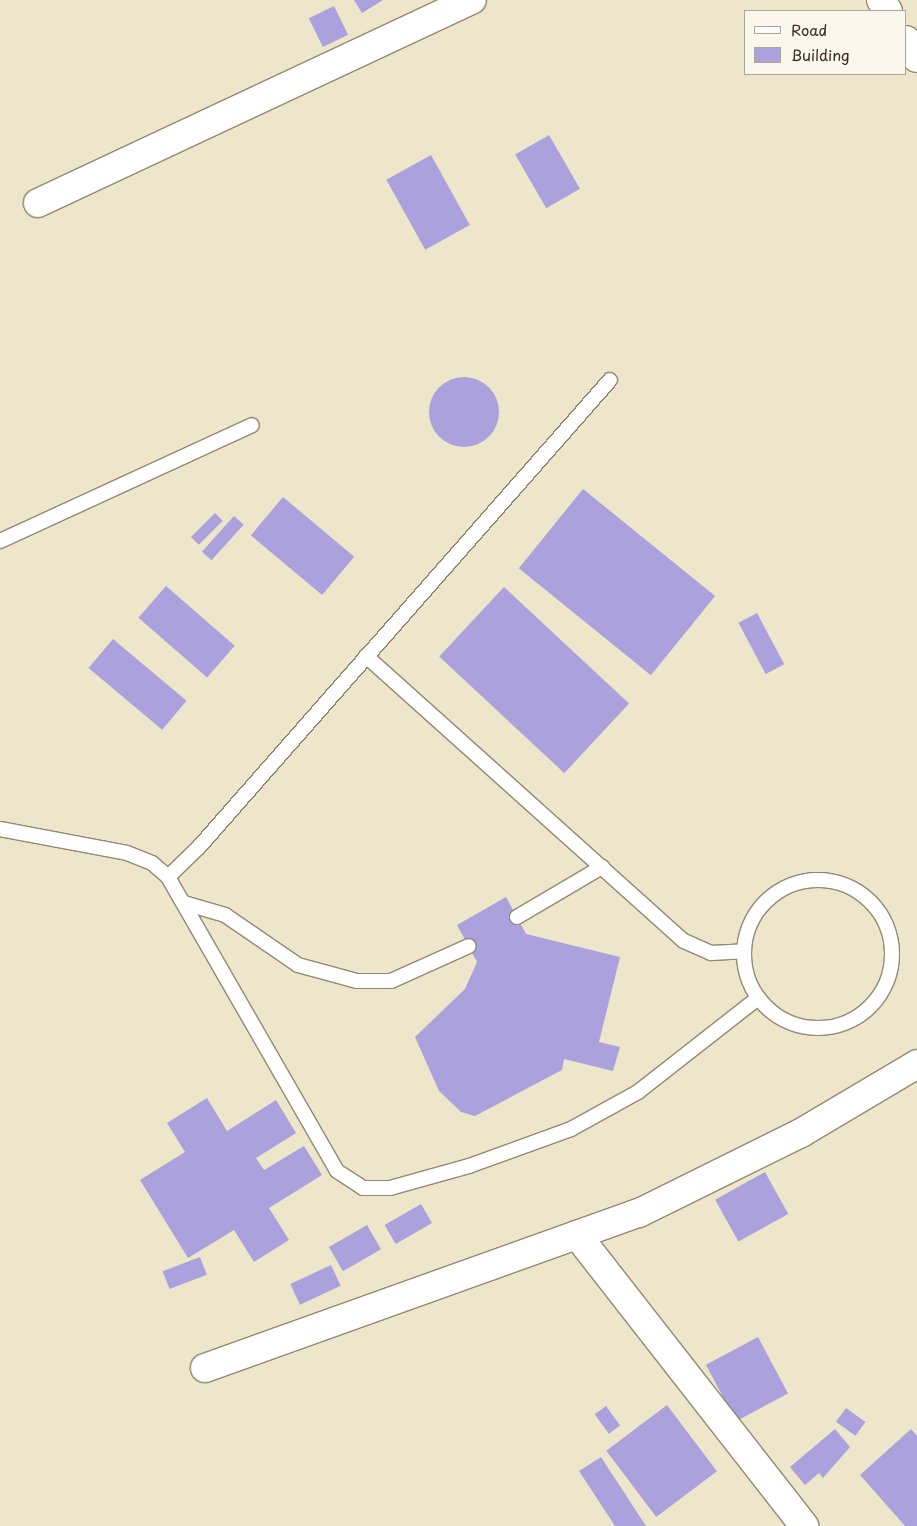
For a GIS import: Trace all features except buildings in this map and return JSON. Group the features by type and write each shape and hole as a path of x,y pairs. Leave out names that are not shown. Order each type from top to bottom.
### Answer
{"street":[{"path":"38,203 472,0"},
{"path":"907,42 917,58"},
{"path":"205,1368 639,1213 801,1133 917,1064"},
{"path":"577,1236 804,1526"}],"lane":[{"path":"168,877 199,847 610,380"},
{"path":"0,541 252,425"},
{"path":"366,656 684,941 711,954 744,951"},
{"path":"0,829 127,854 152,863 168,877 337,1171 363,1188 390,1188 469,1166 571,1130 638,1092 758,998"},
{"path":"517,917 602,867"},
{"path":"827,879 851,886 871,899 885,920 893,943 892,968 883,991 867,1010 846,1023 822,1029 797,1026 775,1015 758,998 746,976 744,951 748,927 761,906 780,889 802,880 827,879"},
{"path":"184,902 225,915 298,965 357,981 391,981 469,946"}]}
